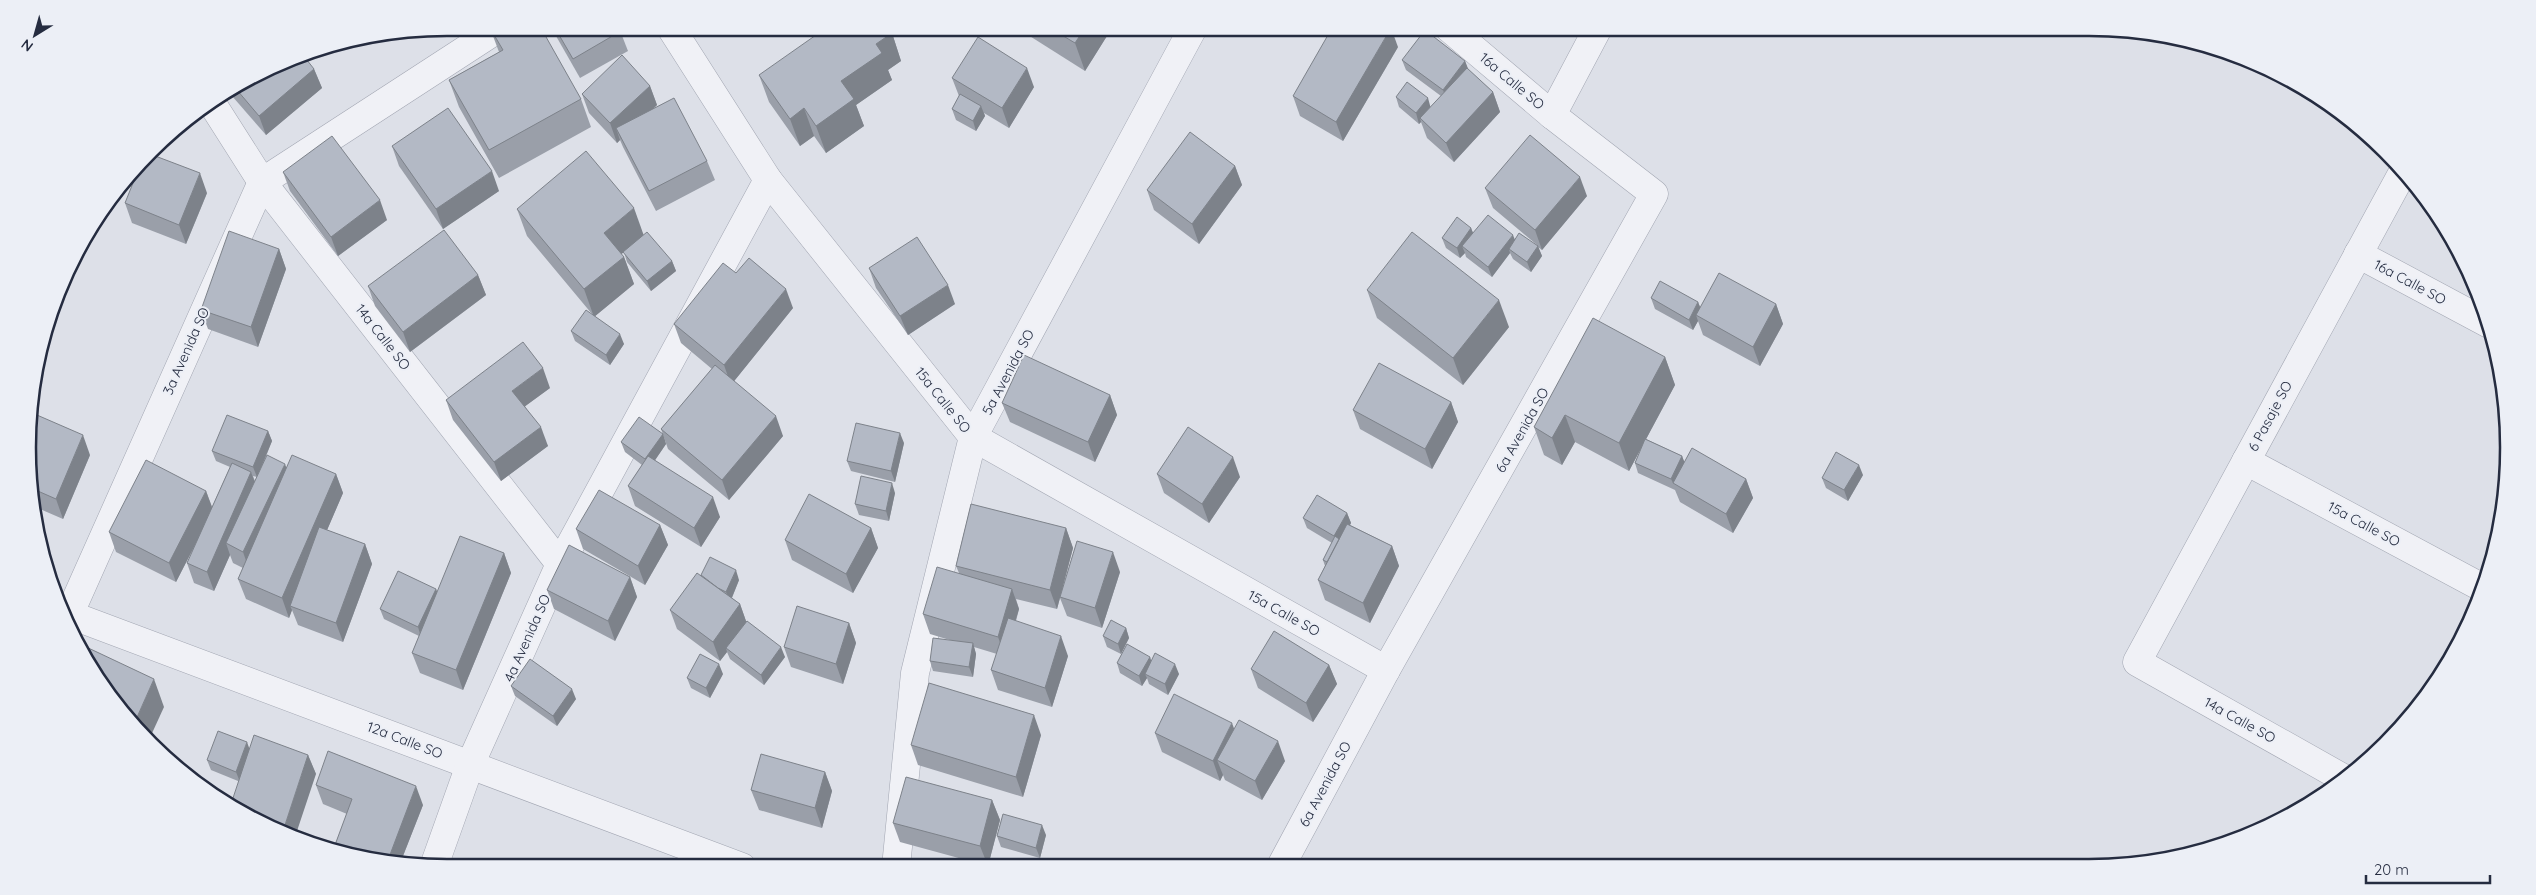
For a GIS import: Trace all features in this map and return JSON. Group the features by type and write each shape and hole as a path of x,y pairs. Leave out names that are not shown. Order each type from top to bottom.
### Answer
{"street":[{"path":"262,182 488,36"},
{"name":"15a Calle SO","path":"677,36 768,180 972,437 1386,670"},
{"name":"5a Avenida SO","path":"897,859 915,673 972,437 1188,36"},
{"name":"16a Calle SO","path":"1458,36 1552,115"},
{"path":"1552,115 1594,36"},
{"name":"14a Calle SO","path":"215,109 262,182 560,564"},
{"name":"6a Avenida SO","path":"1285,859 1386,670 1654,194 1552,115"},
{"name":"6 Pasaje SO","path":"2137,662 2400,178"},
{"name":"4a Avenida SO","path":"437,859 470,765 560,564 768,180"},
{"name":"3a Avenida SO","path":"70,609 262,182"},
{"name":"16a Calle SO","path":"2358,254 2479,319"},
{"name":"15a Calle SO","path":"2246,461 2476,584"},
{"name":"12a Calle SO","path":"73,616 721,859"},
{"name":"14a Calle SO","path":"2137,662 2338,775"}],"building":[{"path":"495,36 546,36 581,99 489,150 449,80 503,50"},
{"path":"560,36 612,36 573,59"},
{"path":"815,36 888,36 876,44 882,53 841,81 854,99 816,126 804,108 790,119 759,75"},
{"path":"1063,36 1080,36 1075,43"},
{"path":"1327,36 1386,36 1336,122 1293,96"},
{"path":"1420,36 1433,36 1465,61 1443,90 1402,60"},
{"path":"978,37 1027,68 1002,108 952,78"},
{"path":"622,55 650,86 610,123 582,94"},
{"path":"308,61 314,69 259,116 239,93"},
{"path":"1467,68 1493,92 1446,143 1420,118"},
{"path":"1407,82 1428,98 1416,113 1396,97"},
{"path":"960,94 981,106 973,121 952,109"},
{"path":"674,98 707,161 649,191 616,128"},
{"path":"448,108 492,171 436,209 392,146"},
{"path":"1190,132 1235,166 1192,224 1147,190"},
{"path":"1530,135 1580,177 1535,230 1485,188"},
{"path":"332,136 380,200 331,237 283,172"},
{"path":"586,151 634,208 604,233 624,257 584,289 517,209"},
{"path":"157,157 200,173 179,225 125,203 134,181"},
{"path":"1488,215 1513,235 1488,267 1462,246"},
{"path":"1457,217 1471,228 1457,248 1442,238"},
{"path":"444,230 478,275 403,332 368,286"},
{"path":"229,231 279,249 251,327 201,310"},
{"path":"647,232 672,261 647,281 623,252"},
{"path":"1412,232 1499,300 1453,358 1367,290"},
{"path":"1519,233 1538,246 1527,262 1509,249"},
{"path":"917,237 948,285 900,316 869,268"},
{"path":"749,258 786,289 724,365 674,324 723,263 736,273"},
{"path":"1719,273 1776,304 1753,347 1696,315"},
{"path":"1660,281 1698,302 1689,320 1651,298"},
{"path":"586,310 620,334 606,355 571,331"},
{"path":"1593,318 1665,357 1619,443 1565,415 1552,438 1534,427"},
{"path":"523,342 543,368 512,391 541,427 494,462 446,400"},
{"path":"1024,355 1110,395 1088,442 1002,403"},
{"path":"1379,363 1451,402 1425,449 1353,410"},
{"path":"715,365 776,416 722,480 661,429"},
{"path":"38,415 83,435 56,499 39,491 36,448"},
{"path":"227,415 268,431 253,467 212,451"},
{"path":"639,417 663,434 645,459 621,442"},
{"path":"856,423 900,433 891,471 847,461"},
{"path":"1188,427 1233,457 1202,504 1157,474"},
{"path":"1645,439 1682,456 1671,479 1635,463"},
{"path":"1692,448 1746,479 1726,514 1673,483"},
{"path":"1836,452 1859,465 1844,490 1822,478"},
{"path":"267,455 285,464 243,552 226,543"},
{"path":"292,455 336,474 282,598 238,579"},
{"path":"648,456 713,497 694,528 628,486"},
{"path":"146,460 206,491 169,563 109,532"},
{"path":"232,463 251,472 207,572 187,563"},
{"path":"861,476 892,483 886,511 855,504"},
{"path":"599,490 660,525 638,566 576,529"},
{"path":"809,494 871,528 846,574 785,540"},
{"path":"1317,495 1347,513 1334,536 1303,518"},
{"path":"971,504 1066,528 1050,590 956,566"},
{"path":"1347,524 1392,546 1363,603 1318,580"},
{"path":"319,527 365,544 336,623 290,606"},
{"path":"460,536 504,553 456,670 412,653"},
{"path":"1335,536 1339,539 1327,562 1323,560"},
{"path":"1077,541 1113,552 1095,608 1060,597"},
{"path":"569,545 630,577 608,621 547,590"},
{"path":"710,557 736,570 726,592 701,575"},
{"path":"937,567 1012,589 998,637 923,614"},
{"path":"398,571 436,589 418,627 380,609"},
{"path":"697,573 740,604 713,642 670,610"},
{"path":"797,606 849,623 836,664 784,647"},
{"path":"1008,618 1061,636 1045,688 991,670"},
{"path":"1111,620 1126,628 1118,644 1103,636"},
{"path":"747,621 781,647 761,675 726,648"},
{"path":"1274,631 1329,665 1306,703 1251,669"},
{"path":"933,638 973,643 969,667 930,661"},
{"path":"1127,644 1150,657 1139,676 1117,663"},
{"path":"89,648 154,679 137,718 121,698"},
{"path":"1155,653 1175,664 1165,684 1145,674"},
{"path":"700,654 719,664 706,688 687,678"},
{"path":"530,659 572,689 553,716 511,686"},
{"path":"929,683 1034,715 1016,777 911,745"},
{"path":"1174,694 1232,723 1213,761 1155,733"},
{"path":"1239,720 1278,741 1255,781 1217,760"},
{"path":"218,731 247,742 236,772 207,760"},
{"path":"254,735 308,755 285,825 233,798"},
{"path":"328,751 416,786 390,854 336,843 352,799 316,785"},
{"path":"761,754 825,772 815,808 751,790"},
{"path":"906,777 992,800 980,846 893,823"},
{"path":"1003,814 1042,825 1036,848 997,836"}]}
